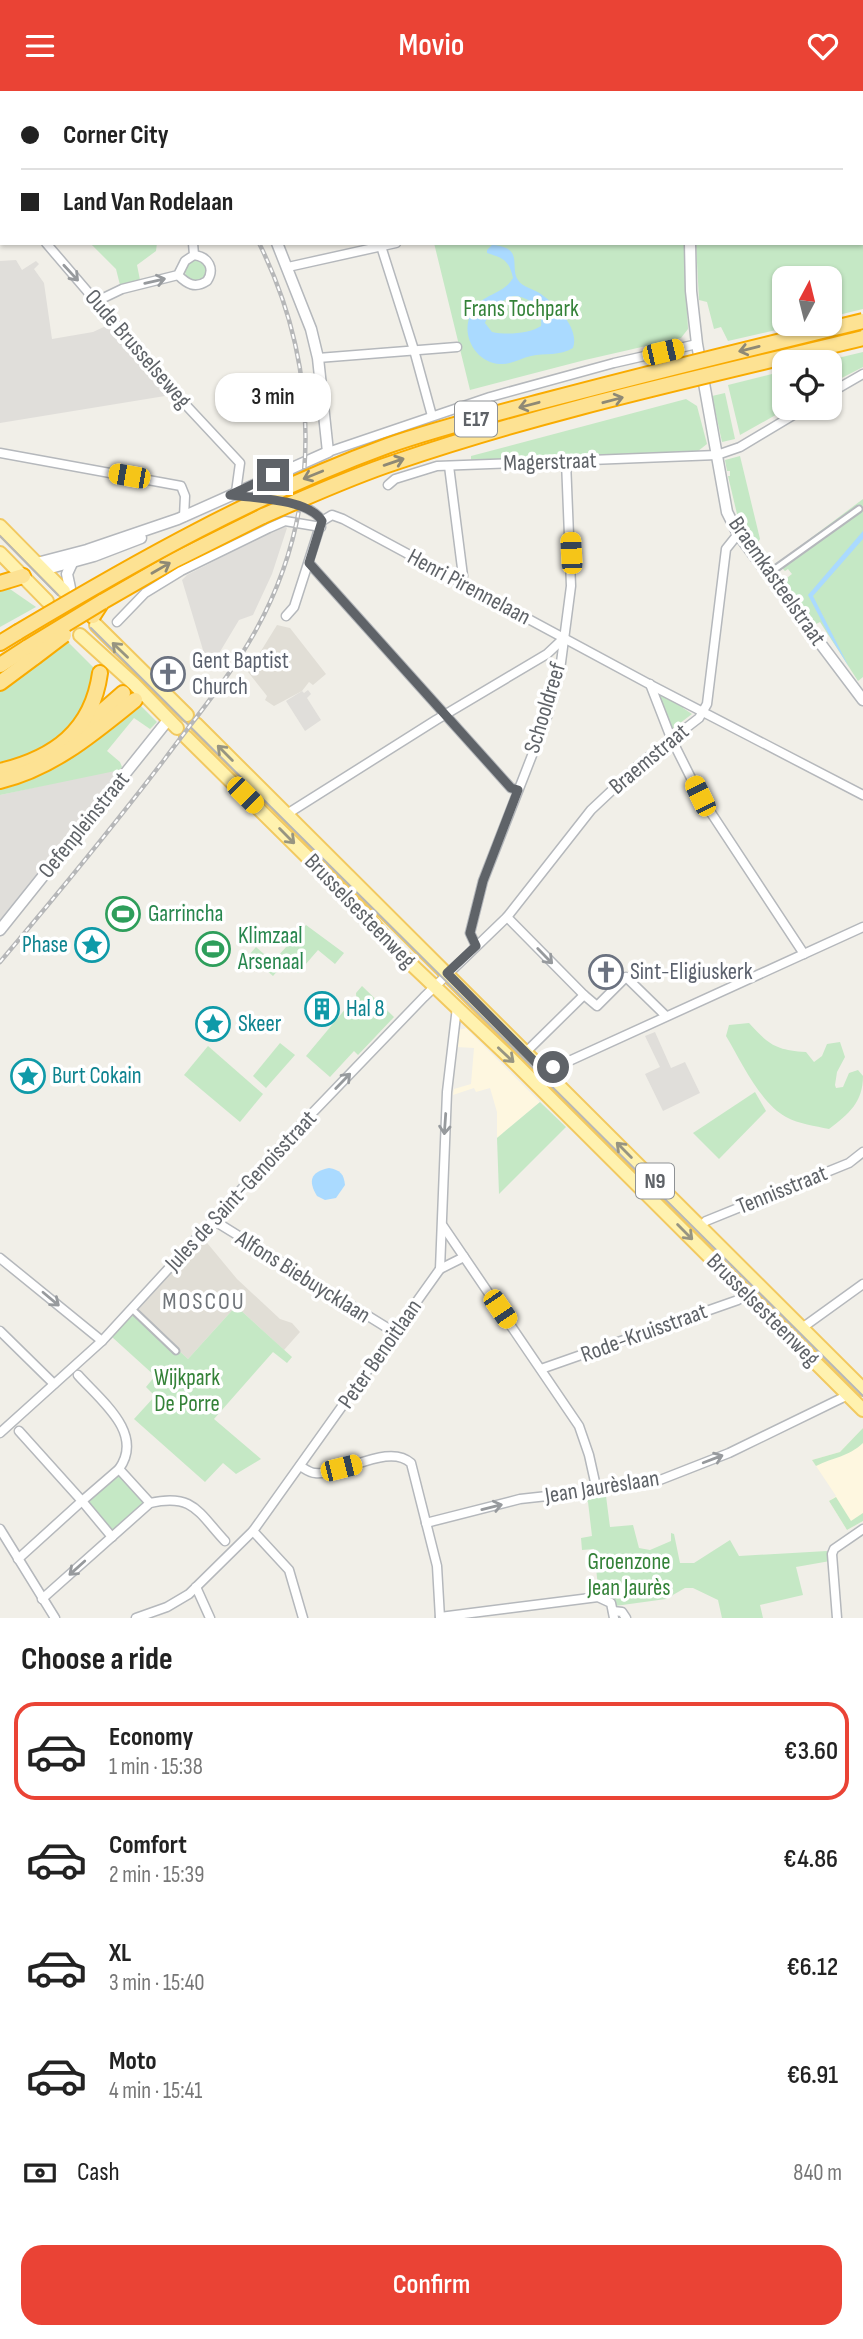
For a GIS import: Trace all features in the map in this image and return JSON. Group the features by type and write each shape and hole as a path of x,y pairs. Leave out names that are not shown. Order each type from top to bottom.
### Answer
{"highway":[{"name":"E17","path":"0,643 209,523 308,477 388,446 461,423 617,381 863,321"},
{"name":"E17","path":"32,652 93,616 102,602 239,527 394,462 466,439 618,398 863,338"},
{"path":"0,573 20,573"},
{"path":"0,583 20,573"},
{"path":"0,665 32,652"},
{"path":"0,683 32,652"},
{"path":"74,735 92,708 100,673"},
{"path":"0,771 17,767 54,748 133,692"},
{"path":"0,781 41,767 69,752 133,692"}],"main road":[{"path":"0,526 67,590"},
{"path":"0,553 47,601"},
{"path":"20,573 40,567"},
{"name":"Brusselsesteenweg","path":"96,625 863,1389"},
{"name":"Brusselsesteenweg","path":"100,673 98,661 83,645 80,635 133,692 177,728 367,916 379,933 863,1410"},
{"path":"133,692 146,684 145,674"}],"street":[{"name":"Oude Brusselseweg","path":"48,245 170,388 240,463 241,470 233,493"},
{"path":"193,245 194,255"},
{"path":"278,245 311,329 318,358 328,452"},
{"path":"288,267 381,245 432,416"},
{"name":"Braemkasteelstraat","path":"690,245 691,291 697,344 727,512 738,534 863,700"},
{"path":"97,301 121,289 178,275 185,261 194,255 210,264 207,281 195,286 178,275"},
{"path":"40,567 72,563 107,552 328,452 432,416 553,379 697,344"},
{"path":"318,358 457,347"},
{"path":"842,386 863,374"},
{"path":"717,455 740,447 785,420"},
{"path":"0,453 181,486 185,496 181,518"},
{"name":"Magerstraat","path":"388,485 395,479 432,467 717,455"},
{"name":"Schooldreef","path":"476,946 470,933 483,881 547,717 560,670 572,586 566,461"},
{"path":"449,466 463,576 460,582"},
{"name":"Henri Pirennelaan","path":"233,493 303,506 318,514 321,524 332,515 338,516 649,684 863,795"},
{"path":"768,574 859,509"},
{"path":"40,567 181,518"},
{"path":"117,622 145,593 181,571 269,528 285,521 321,524 294,607 286,616"},
{"name":"Braemstraat","path":"476,946 507,917 591,810 703,711 707,704 726,549 738,534"},
{"path":"67,590 67,574 72,563"},
{"path":"309,563 511,788 518,790"},
{"path":"286,814 547,654 564,638"},
{"path":"649,684 671,739 700,796 804,954"},
{"name":"Oefenpleinstraat","path":"0,930 177,728"},
{"path":"507,917 597,1006 626,977 666,1016"},
{"path":"545,1072 863,927"},
{"path":"447,973 476,946"},
{"name":"Jules de Saint-Genoisstraat","path":"0,1433 54,1384 74,1371 447,973"},
{"path":"526,1052 584,995"},
{"path":"440,1269 447,1092 457,1007"},
{"name":"Tennisstraat","path":"701,1226 706,1221 849,1163 863,1152"},
{"name":"Alfons Biebuycklaan","path":"213,1220 394,1332"},
{"path":"443,1226 579,1426 597,1491"},
{"path":"440,1269 464,1257"},
{"path":"0,1258 102,1341"},
{"name":"Peter Benoitlaan","path":"136,1618 178,1602 196,1587 229,1545 253,1531 440,1269"},
{"path":"802,1328 863,1284"},
{"name":"Rode-Kruisstraat","path":"541,1370 738,1300 747,1294"},
{"path":"132,1309 176,1351"},
{"path":"0,1331 54,1384"},
{"path":"18,1559 126,1460 125,1430 74,1371"},
{"name":"Jean Jaurèslaan","path":"426,1523 520,1499 629,1487 660,1480 706,1462 842,1398 846,1393"},
{"path":"19,1431 112,1537"},
{"path":"300,1466 317,1474 390,1456 405,1457 411,1463 437,1566 440,1618 598,1597 612,1611 622,1612 626,1618"},
{"path":"119,1469 150,1503"},
{"path":"42,1599 150,1503 170,1498 188,1502 229,1545"},
{"path":"0,1529 55,1618"},
{"path":"837,1618 832,1554 834,1549 863,1529"},
{"path":"253,1531 289,1570 303,1618"},
{"path":"196,1587 210,1618"}],"shaded area":[{"path":"16,260 22,270 36,261 39,264 34,269 44,283 52,339 93,332 108,325 167,393 165,396 0,423 0,261"},
{"path":"284,525 287,528 272,574 253,615 239,620 209,670 182,580"},
{"path":"277,625 290,628 326,674 313,685 309,682 302,691 274,706 265,700 267,696 248,672"},
{"path":"308,690 311,694 307,698 321,720 305,731 286,701"},
{"path":"118,769 126,772 0,930 0,795"},
{"path":"466,1028 540,1102 497,1138 497,1112 490,1088 476,1092 474,1088 453,1095 454,1089 471,1084 474,1048 457,1047 459,1030"},
{"path":"655,1032 671,1068 685,1062 700,1093 663,1111 645,1074 660,1067 645,1036"},
{"path":"203,1238 237,1279 280,1319 292,1323 300,1332 284,1350 236,1306 188,1359 136,1311"},
{"path":"863,1428 863,1521 847,1530 829,1501 836,1496 812,1460 840,1452"}],"green space":[{"path":"92,245 157,245 156,251 137,265 140,280 120,285 116,269"},
{"name":"Frans Tochpark","path":"434,245 684,245 688,329 681,338 470,390"},
{"path":"696,245 863,245 863,309 842,314 842,266 772,266 772,331 728,341 721,327 714,329 707,302 699,300"},
{"path":"192,260 200,260 207,267 207,275 200,282 192,282 185,275 185,267"},
{"path":"863,352 863,367 842,378 842,357"},
{"path":"772,374 772,417 740,435 728,385"},
{"path":"725,393 735,439 722,442 712,396"},
{"path":"686,399 697,406 707,444 698,451 471,460 471,456"},
{"path":"740,456 760,539 756,545 737,514 728,476 730,471 727,471 725,460"},
{"path":"863,499 863,677 858,681 820,622 816,624 783,581 792,574 788,569 785,571 782,568 786,564 783,559"},
{"path":"7,587 36,607 0,627 0,588"},
{"path":"68,642 97,671 82,710 74,724 52,743 0,766 0,692"},
{"path":"662,693 684,705 683,708 692,714 671,730 659,698"},
{"path":"141,706 157,722 150,729 134,718 107,751 120,762 120,770 0,795 0,790 37,777 72,758"},
{"path":"306,925 344,953 335,964 318,950 298,973 278,956"},
{"path":"256,947 280,968 273,976 249,955"},
{"path":"362,986 394,1017 358,1055 354,1051 330,1077 306,1056 352,1001 354,1018 358,1018 356,993"},
{"path":"749,1023 774,1045 787,1050 806,1052 814,1062 822,1056 827,1044 840,1042 845,1057 837,1072 836,1088 843,1087 849,1073 858,1070 863,1076 854,1107 829,1129 807,1125 777,1111 752,1081 726,1036 729,1025"},
{"path":"280,1043 295,1055 266,1088 253,1076"},
{"path":"208,1046 263,1094 240,1122 184,1075"},
{"path":"755,1092 766,1111 719,1159 693,1133"},
{"path":"540,1102 566,1127 499,1194 497,1138"},
{"name":"Wijkpark De Porre","path":"236,1306 292,1357 287,1363 273,1352 214,1419 261,1459 236,1474 223,1463 205,1482 134,1419 155,1396 146,1387 155,1376 112,1337 136,1311 188,1359"},
{"path":"863,1428 863,1443 857,1448 816,1466 812,1460 840,1452"},
{"path":"119,1474 147,1503 112,1534 85,1503"},
{"name":"Groenzone Jean Jaurès","path":"606,1496 610,1527 633,1525 639,1548 650,1550 671,1541 671,1533 674,1534 680,1563 694,1563 730,1540 739,1556 827,1551 830,1561 796,1567 803,1595 760,1605 763,1618 722,1618 718,1600 693,1588 685,1588 666,1599 615,1606 609,1595 595,1591 598,1587 594,1549 582,1550 581,1538 592,1536 588,1502 584,1499"},
{"path":"836,1497 851,1521 863,1513 863,1521 847,1530 829,1501"}],"water":[{"path":"492,245 509,249 520,282 553,304 570,325 573,348 504,364 492,363 478,354 469,340 470,316 479,303 503,289 513,278 507,263 487,253","holes":["520,297 531,301 538,309 541,326 517,333 492,332 485,323 493,310 509,298"]},
{"path":"863,531 863,539 813,596 849,667 808,595"},
{"path":"329,1168 341,1173 345,1185 336,1198 325,1200 317,1196 312,1186 312,1178 318,1172"}],"tram line":[{"path":"0,536 58,595"},
{"path":"91,628 863,1396"}],"railway":[{"path":"0,962 104,837 212,697 256,630 278,584 293,536 302,487 306,437 303,388 294,338 279,290 260,245"}],"place":[{"name":"Gent Baptist Church","path":"168,674"},
{"name":"Garrincha","path":"123,914"},
{"name":"Phase","path":"92,945"},
{"name":"Klimzaal Arsenaal","path":"213,949"},
{"name":"Sint-Eligiuskerk","path":"606,972"},
{"name":"Hal 8","path":"322,1009"},
{"name":"Skeer","path":"213,1024"},
{"name":"Burt Cokain","path":"28,1076"}],"district":[{"name":"MOSCOU","path":"204,1301"}],"route":[{"path":"273,475 230,495 303,506 318,514 322,521 309,563 511,788 518,790 483,881 470,933 476,946 447,973 545,1072 553,1067"}]}
